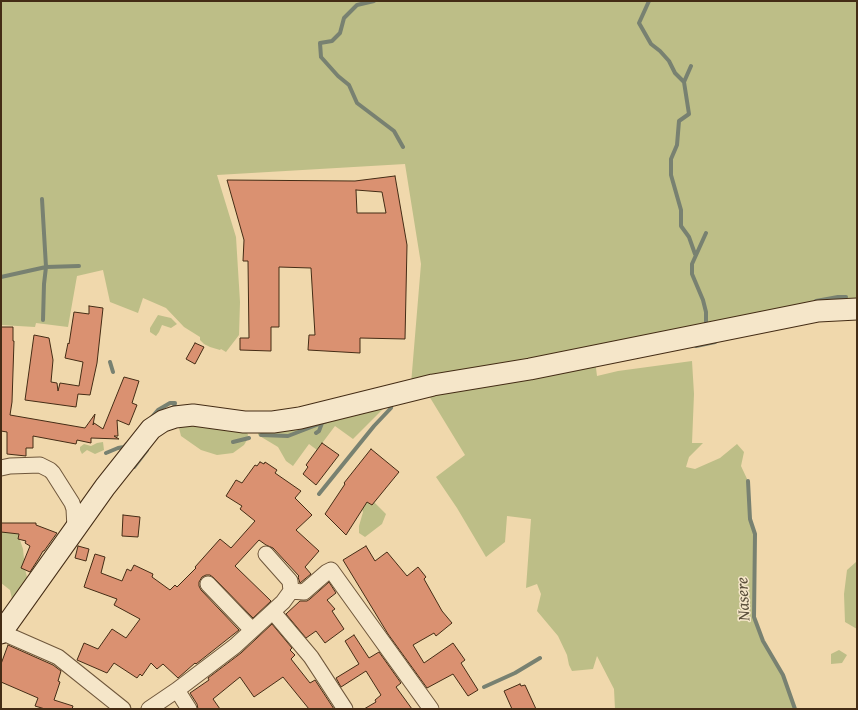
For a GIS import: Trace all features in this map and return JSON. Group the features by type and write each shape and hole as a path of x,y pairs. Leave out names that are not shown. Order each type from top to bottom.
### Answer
{"street":[{"path":"124,709 58,657 1,633 105,487 151,429 163,421 176,417 193,415 244,422 273,422 300,418 433,385 530,370 818,311 857,308"},
{"path":"1,468 10,466 40,465 50,470 72,503 74,509 75,528"},
{"path":"149,709 177,690 235,646 284,602 291,591 290,581 266,554"},
{"path":"291,591 304,592 331,570 431,709"},
{"path":"208,584 252,630"},
{"path":"273,612 311,657 344,709"},
{"path":"177,690 189,709"}],"green space":[{"path":"1,1 857,1 857,303 411,384 421,264 405,164 217,175 236,237 240,302 239,335 226,352 204,344 200,340 200,337 184,327 166,308 143,298 138,313 110,302 103,270 77,276 68,327 36,323 35,327 1,325"},
{"path":"158,315 171,318 177,324 171,328 162,325 156,336 150,332 150,328"},
{"path":"595,360 597,376 618,371 692,361 694,394 692,443 703,443 689,457 686,467 695,469 720,458 737,444 744,452 741,466 748,481 750,518 755,534 754,617 763,641 783,675 795,709 615,709 614,689 597,656 593,669 572,671 567,655 558,636 537,611 541,594 537,584 526,588 531,519 507,516 505,542 486,557 457,508 436,477 465,455 426,391"},
{"path":"384,406 383,409 353,439 335,426 317,450 309,444 293,466 286,461 278,447 258,435 258,428"},
{"path":"182,421 237,426 248,434 247,440 244,445 233,453 217,455 201,450 181,436 179,428"},
{"path":"103,442 104,450 95,454 87,450 82,454 80,450 80,447 84,444 91,446"},
{"path":"359,501 374,502 386,514 382,524 365,537 359,533 359,526 363,512"},
{"path":"1,531 18,534 23,549 28,581 14,608 10,590 1,583"},
{"path":"856,562 857,629 845,622 844,594 847,570"},
{"path":"839,650 847,655 842,663 831,664 831,654"}],"building":[{"path":"395,176 407,245 405,339 360,338 360,353 308,350 309,335 315,335 311,268 279,267 279,327 271,327 271,351 240,350 240,338 249,338 248,261 243,261 244,240 227,180 355,181","holes":["356,190 382,192 386,213 357,213"]},
{"path":"89,306 103,308 97,363 90,395 78,394 76,407 25,400 34,335 49,338 53,360 51,382 57,383 58,391 60,383 79,386 83,362 65,358 68,343 69,344 74,312 89,314"},
{"path":"1,327 13,327 12,402 10,415 85,428 95,414 93,425 94,423 103,429 124,377 139,381 132,403 137,405 129,425 117,420 118,436 114,436 119,439 91,438 91,443 77,440 76,444 33,436 33,448 26,448 26,456 7,454 7,432 1,431"},
{"path":"195,343 204,347 195,364 186,359"},
{"path":"322,443 339,455 316,485 303,474 308,467 306,465"},
{"path":"371,449 399,472 372,505 367,502 346,535 325,514 345,484 344,483"},
{"path":"260,462 264,464 265,462 277,470 275,473 301,491 295,498 312,515 296,530 319,551 305,567 311,574 300,583 299,576 273,548 259,540 235,566 271,601 253,618 214,578 210,575 202,577 199,582 201,590 239,630 196,664 195,663 178,678 163,664 157,669 151,663 142,676 140,674 137,678 114,663 107,673 77,660 84,643 98,649 112,629 126,638 140,619 114,605 117,599 84,587 95,554 105,557 101,573 122,581 127,569 131,571 134,565 153,574 152,577 170,590 175,585 177,587 196,568 195,567 220,539 231,548 255,521 240,509 242,506 226,496 236,480 242,483 255,465 257,466"},
{"path":"123,515 140,517 138,537 122,536"},
{"path":"1,523 36,523 36,525 57,533 43,551 30,572 21,568 30,546 25,543 26,541 18,539 19,534 1,532"},
{"path":"78,546 89,549 86,561 75,558"},
{"path":"366,546 375,561 387,552 407,576 418,567 426,577 424,579 442,611 452,623 436,636 434,633 413,645 424,663 453,643 465,660 461,663 478,690 468,696 453,674 427,688 388,634 343,560"},
{"path":"329,582 336,593 327,600 335,609 332,611 344,629 325,643 316,631 306,638 286,614 300,601 307,601 310,599"},
{"path":"272,624 292,648 290,650 295,655 291,659 310,683 315,680 334,709 309,709 283,677 254,697 240,677 213,699 220,709 198,709 197,704 190,693 209,680 208,678 241,653"},
{"path":"354,635 369,658 379,652 401,683 396,687 412,709 364,709 376,702 375,700 381,695 366,671 341,687 336,678 359,664 345,641"},
{"path":"8,645 53,665 61,671 58,681 60,682 54,700 73,706 72,709 45,709 35,706 38,698 1,682 1,664"},
{"path":"520,684 521,686 525,685 536,709 512,709 504,691"}],"waterway":[{"path":"374,1 357,5 344,18 340,33 332,41 320,43 321,57 338,76 349,85 357,103 394,131 403,147"},
{"path":"649,1 639,23 651,44 669,61 675,73 684,82"},
{"path":"691,66 684,82 689,114 679,121 677,145 671,159 671,175 681,210 681,226 689,237 695,254"},
{"path":"42,199 46,267 43,320"},
{"path":"706,233 692,264 692,274 703,300 706,312 706,328"},
{"path":"1,277 46,267 79,266"},
{"path":"816,301 846,297"},
{"path":"696,346 715,342"},
{"path":"110,362 113,372"},
{"path":"319,494 374,426 391,408 392,401"},
{"path":"152,417 158,410 170,403 175,403 174,407 176,410"},
{"path":"316,433 319,431 322,423 327,421"},
{"path":"261,435 288,436 319,424"},
{"path":"233,442 249,438"},
{"path":"106,453 124,447 127,444"},
{"path":"134,467 147,450"},
{"name":"Nasere","path":"748,481 750,519 755,534 754,617 763,641 783,675 795,709"},
{"path":"484,687 515,673 540,658"}]}
